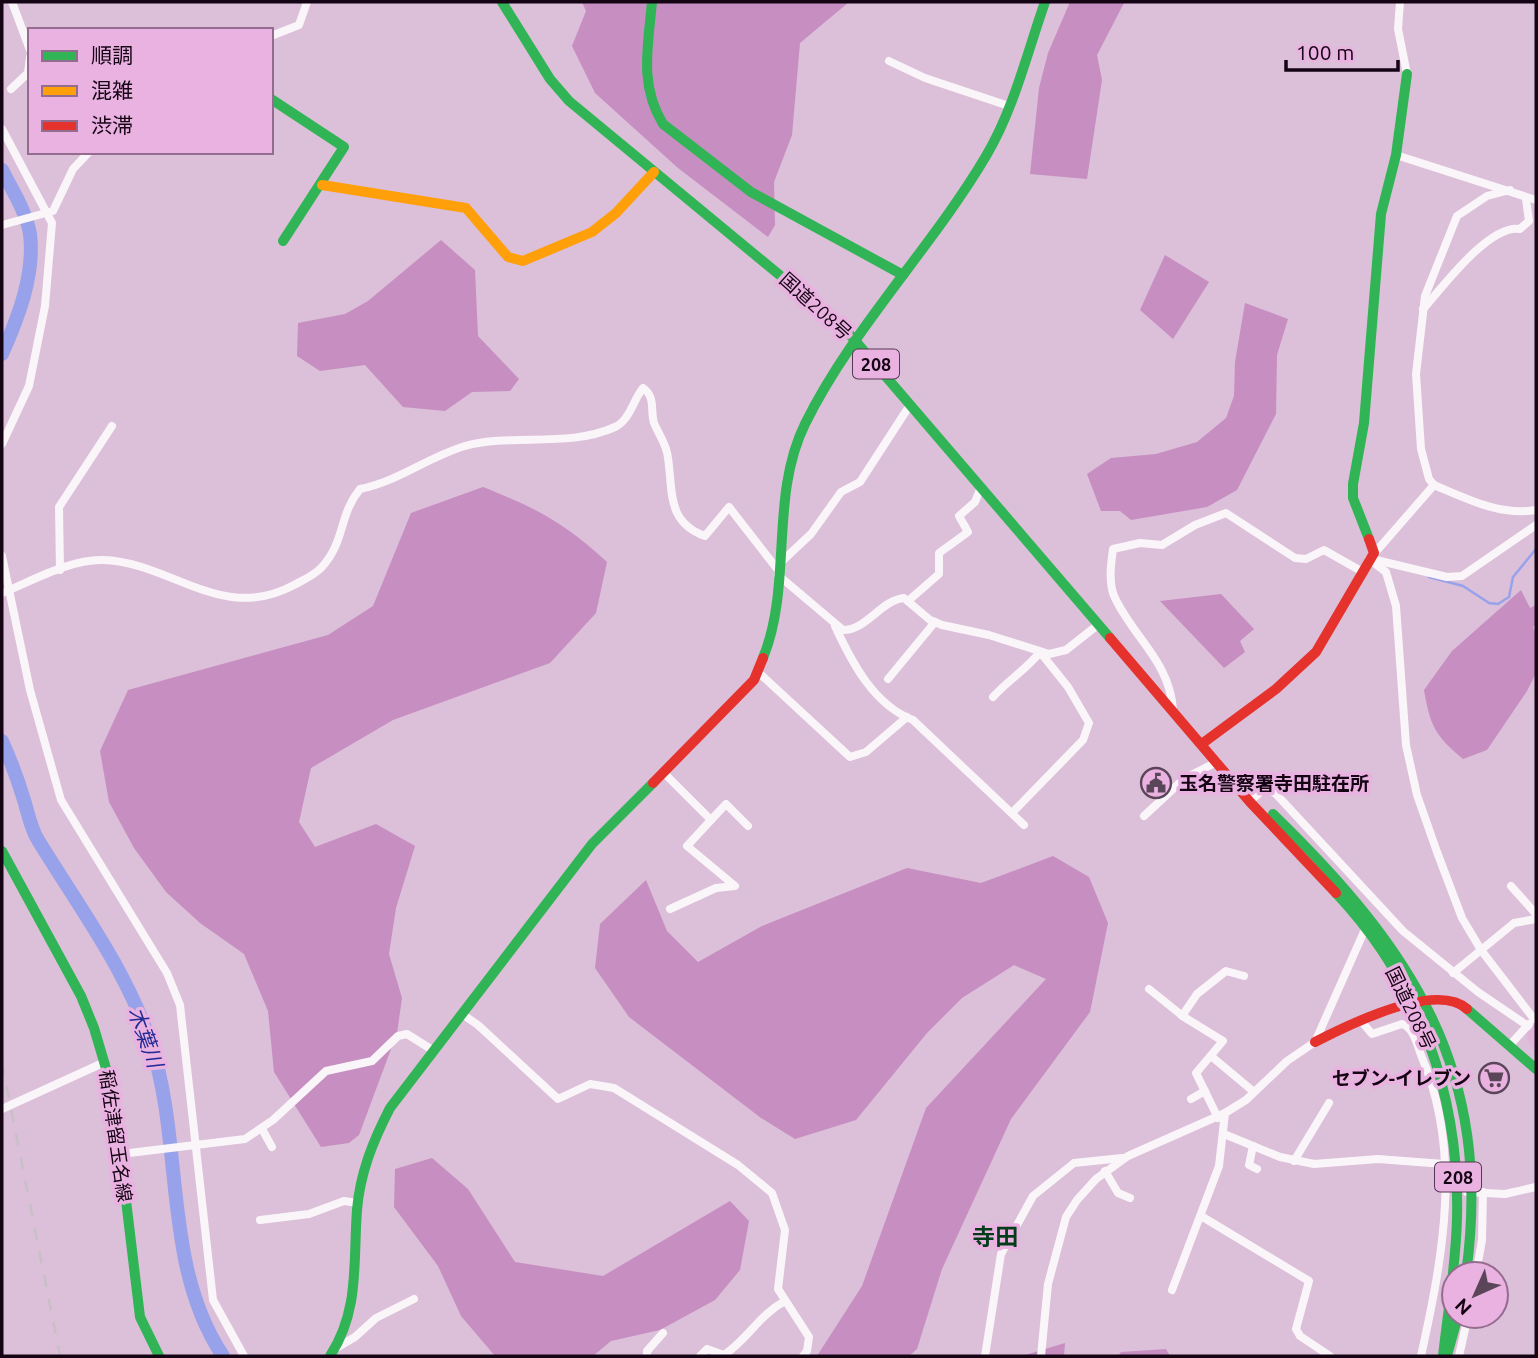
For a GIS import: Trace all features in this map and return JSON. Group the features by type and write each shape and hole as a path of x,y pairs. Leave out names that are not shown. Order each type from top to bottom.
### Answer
{"main road":[{"name":"国道208号","path":"502,2 550,79 569,101 822,307 1203,743 1250,802 1366,928 1382,950 1430,1043 1449,1104 1459,1192 1444,1356"},
{"path":"652,2 644,79 652,109 663,124 751,192 903,275"},
{"path":"330,1356 338,1347 352,1307 358,1203 369,1149 390,1108 592,844 754,680 773,633 786,484 804,425 846,357 974,176 1009,106 1045,2"},
{"path":"1203,743 1258,704 1316,652 1371,557 1353,498 1353,484 1364,423 1381,214 1395,155 1404,72"},
{"path":"273,100 344,147 322,185 283,241"},
{"path":"322,185 466,208 508,257 523,261 592,232 616,213 654,172"},
{"name":"国道208号","path":"1218,762 1357,897 1391,943 1444,1038 1463,1100 1472,1216 1467,1260"},
{"name":"稲佐津留玉名線","path":"2,851 81,996 105,1062 113,1092 136,1300 140,1317 159,1356"},
{"path":"1315,1042 1424,999 1439,997 1455,1000 1536,1069"},
{"name":"国道208号","path":"1444,1356 1453,1330"}],"street":[{"path":"12,2 28,45"},
{"path":"273,35 299,25 307,2"},
{"path":"1400,2 1398,29 1404,72"},
{"path":"889,61 925,78 1009,106"},
{"path":"10,89 28,74"},
{"path":"2,129 45,215 52,223 45,306 29,386 2,444"},
{"path":"2,225 45,215 59,202 73,169 87,154"},
{"path":"1395,155 1536,200"},
{"path":"1510,190 1488,196 1457,216 1424,296 1416,374 1421,449 1429,479 1434,485 1516,513 1536,510"},
{"path":"1423,309 1479,247 1513,228 1520,229 1529,221 1526,199"},
{"path":"2,593 82,562 113,560 228,597 262,597 282,592 319,570 337,548 344,516 360,488 397,478 468,445 582,435 617,426 627,418 643,388 651,396 654,422 666,445 670,500 678,513 696,532 705,536 729,508 778,570 834,624 868,688 914,720 1024,825"},
{"path":"778,570 811,534 841,492 860,482 910,405"},
{"path":"60,570 59,507 112,426"},
{"path":"1371,557 1434,485"},
{"path":"908,601 939,574 939,553 968,532 959,516 975,502 981,487"},
{"path":"1173,709 1167,676 1113,596 1113,548 1140,542 1162,545 1195,525 1226,513 1295,558 1306,559 1324,550 1361,571"},
{"path":"1371,557 1385,565 1403,564 1447,577 1462,576 1536,526"},
{"path":"2,556 30,691 61,800 167,973 178,998 198,1146 213,1300 244,1356"},
{"path":"1371,557 1386,572 1396,606 1406,745 1417,795 1461,918 1480,950 1533,1020"},
{"path":"834,624 848,630 898,598 908,601 935,622 989,635 1040,652 1061,653 1099,624"},
{"path":"888,679 935,622"},
{"path":"993,696 1007,682 1027,669 1040,652"},
{"path":"1012,813 1083,740 1089,723 1068,687 1040,652"},
{"path":"757,671 850,757 866,752 907,717"},
{"path":"1144,816 1165,793 1185,778 1218,762"},
{"path":"663,772 710,820"},
{"path":"1255,797 1265,788 1276,794 1403,931 1453,973 1533,1020"},
{"path":"670,909 716,888 734,886 687,846 710,820 726,804 748,826"},
{"path":"1453,973 1514,923 1536,916 1511,886"},
{"path":"1357,897 1366,888"},
{"path":"1041,1356 1048,1284 1066,1217 1077,1200 1105,1171 1124,1158 1221,1115 1254,1092 1287,1061 1315,1042 1366,928"},
{"path":"1182,1016 1197,994 1226,971 1244,976"},
{"path":"1149,989 1182,1016 1223,1041 1196,1073 1221,1115 1224,1134 1219,1166 1172,1290"},
{"path":"462,1014 478,1025 558,1099 590,1084 614,1088 738,1165 772,1193 785,1230 778,1289 809,1337 803,1356"},
{"path":"1510,1045 1533,1020"},
{"path":"1362,1022 1372,1034 1402,1024 1411,1030 1431,1082 1447,1192 1440,1273 1421,1356"},
{"path":"121,1154 245,1139 262,1129 326,1071 372,1060 398,1036 407,1034 434,1051"},
{"path":"1211,1056 1254,1092"},
{"path":"2,1109 105,1062"},
{"path":"1191,1100 1205,1091"},
{"path":"1294,1161 1329,1103"},
{"path":"262,1129 272,1147"},
{"path":"1224,1134 1294,1161 1314,1164 1378,1159 1444,1164"},
{"path":"1253,1146 1249,1165 1257,1169"},
{"path":"985,1356 1001,1254 1033,1196 1074,1163 1124,1158"},
{"path":"1105,1171 1118,1193 1130,1198"},
{"path":"1447,1192 1505,1194 1536,1187"},
{"path":"1478,1260 1482,1240 1483,1192"},
{"path":"260,1220 309,1214 344,1201 358,1203"},
{"path":"1201,1216 1309,1281 1296,1329 1300,1336 1330,1356"},
{"path":"338,1347 355,1337 376,1318 414,1299"},
{"path":"700,1356 707,1349 724,1355 732,1350 751,1333 769,1310 785,1301"},
{"path":"1460,1356 1465,1330"},
{"path":"647,1356 663,1333"}],"shaded area":[{"path":"582,2 849,2 800,43 792,135 774,182 775,225 768,237 678,168 595,93 572,46 586,11"},
{"path":"1070,2 1124,3 1097,55 1102,80 1087,179 1030,174 1039,88 1048,53"},
{"path":"441,240 475,270 478,336 519,379 510,391 472,392 445,411 403,407 365,365 320,371 297,356 298,323 345,314 368,301"},
{"path":"1165,255 1209,282 1173,339 1140,310"},
{"path":"1245,303 1288,319 1277,355 1276,414 1237,490 1207,507 1131,520 1120,511 1101,511 1087,474 1111,458 1156,454 1197,442 1226,418 1234,396 1235,362"},
{"path":"483,487 549,518 607,562 596,613 550,663 393,720 311,768 299,822 315,847 376,824 415,846 396,908 389,954 402,998 397,1033 359,1135 349,1143 321,1147 274,1072 268,1011 244,954 200,923 166,892 134,848 109,802 100,751 128,690 328,635 373,606 411,513"},
{"path":"1521,590 1530,608 1536,605 1536,624 1533,627 1536,635 1536,673 1487,750 1463,759 1435,729 1424,690 1452,651"},
{"path":"1221,594 1254,629 1240,641 1245,652 1224,668 1160,601"},
{"path":"1053,856 1089,877 1108,923 1090,1012 1011,1119 942,1269 917,1349 909,1356 817,1356 862,1286 926,1108 1046,979 1014,965 962,998 927,1033 856,1120 795,1139 761,1118 629,1017 595,968 600,924 646,880 667,931 698,962 762,926 907,868 981,883"},
{"path":"1536,1020 1536,1055 1527,1039 1527,1032"},
{"path":"432,1158 468,1189 515,1262 603,1276 730,1201 749,1221 740,1270 715,1300 660,1330 611,1341 593,1356 495,1356 461,1316 438,1266 394,1207 395,1169"},
{"path":"1065,1343 1064,1356 1022,1356"},
{"path":"1166,1349 1170,1356 1118,1356 1121,1352"}],"waterway":[{"name":"木葉川","path":"2,170 25,217 31,249 24,296 2,354"},
{"path":"1429,577 1463,586 1489,603 1498,604 1509,597 1513,577 1536,549"},
{"name":"木葉川","path":"2,741 36,836 115,964 141,1016 161,1082 182,1244 191,1283 204,1321 223,1356"}],"railway":[{"path":"2,1063 60,1356"}],"traffic: fast":[{"path":"502,2 550,79 569,101 846,330 1110,638"},
{"path":"652,2 647,50 648,80 655,109 663,124 751,192 903,275"},
{"path":"763,658 772,630 777,600 787,481 805,424 845,355 942,223 986,156 1012,100 1045,2"},
{"path":"1369,539 1353,498 1353,484 1364,423 1381,214 1396,155 1407,74"},
{"path":"273,100 344,147 283,241"},
{"path":"330,1356 340,1339 351,1303 357,1210 364,1170 390,1108 592,844 653,783"},
{"path":"1273,814 1366,914 1403,965 1432,1018 1454,1075 1467,1135 1471,1201 1467,1260"},
{"path":"2,851 81,996 94,1028 113,1092 140,1317 159,1356"},
{"path":"1336,893 1391,964 1412,1003 1442,1085 1456,1173 1457,1218 1443,1356"},
{"path":"1467,1009 1536,1069"},
{"path":"1448,1352 1454,1330"}],"traffic: slow":[{"path":"322,185 466,208 508,257 523,261 592,232 616,213 654,172"}],"traffic: jam":[{"path":"1203,743 1276,689 1316,652 1374,553 1369,539"},
{"path":"1110,638 1250,802 1336,893"},
{"path":"653,783 754,680 763,658"},
{"path":"1315,1042 1369,1017 1414,1003 1435,1000 1453,1002 1467,1009"}],"place":[{"name":"玉名警察署寺田駐在所","path":"1156,783"},
{"name":"セブン-イレブン","path":"1494,1078"}],"district":[{"name":"寺田","path":"995,1236"}]}
